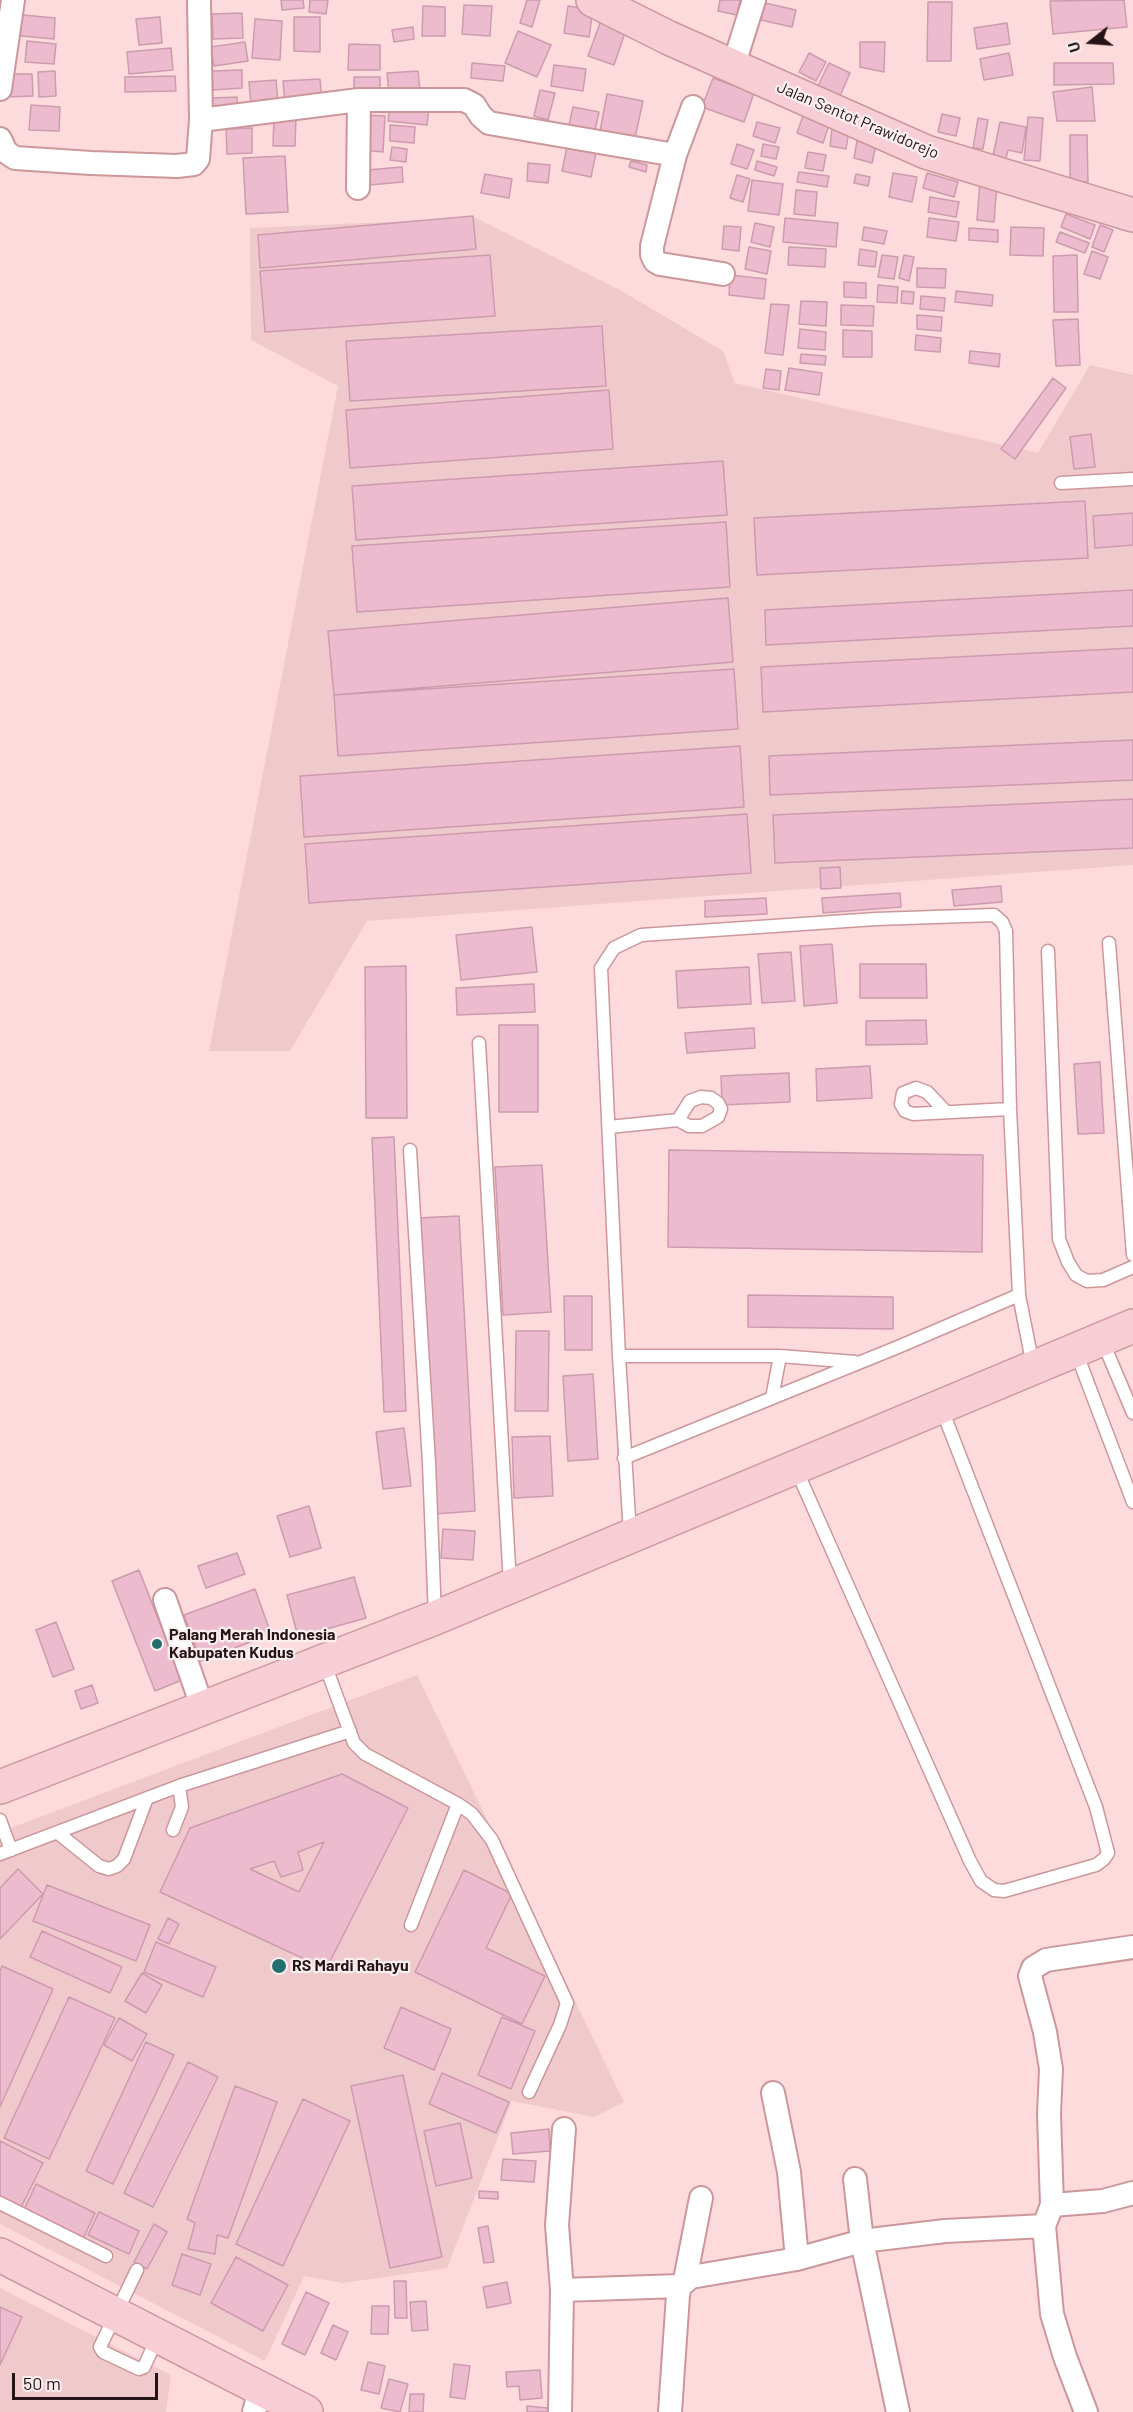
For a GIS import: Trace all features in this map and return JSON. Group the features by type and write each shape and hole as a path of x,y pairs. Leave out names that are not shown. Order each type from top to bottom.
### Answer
{"main road":[{"name":"Jalan Sentot Prawidorejo","path":"593,0 669,38 926,152 1133,215"},
{"path":"0,1787 435,1618 1133,1326"},
{"path":"0,2254 158,2335 257,2399 306,2412"}],"street":[{"path":"0,89 13,0"},
{"path":"0,139 6,152 15,158 91,163 189,166 194,164 198,159 201,120 198,0"},
{"path":"733,66 754,0"},
{"path":"201,120 359,100 464,100 474,105 489,123 675,154"},
{"path":"358,188 359,100"},
{"path":"693,107 675,154 652,246 652,255 660,264 723,274"},
{"path":"165,1600 203,1709"},
{"path":"1086,2412 1065,2357 1052,2314 1048,2215 1051,2069 1045,2031 1030,1976 1033,1968 1046,1959 1133,1947"},
{"path":"772,2093 789,2172 796,2259"},
{"path":"560,2412 562,2289 557,2225 564,2129"},
{"path":"855,2179 862,2241 898,2412"},
{"path":"562,2289 682,2283 691,2277 796,2259 862,2241 1048,2215 1133,2193"},
{"path":"670,2412 678,2295 700,2198"}],"lane":[{"path":"1061,483 1133,479"},
{"path":"630,1535 624,1458 601,968 614,948 641,935 994,915 1002,922 1006,931 1010,1109 1019,1295 1033,1367"},
{"path":"1109,943 1133,1255"},
{"path":"1048,951 1059,1239 1076,1275 1087,1281 1103,1280 1133,1267"},
{"path":"479,1043 510,1585"},
{"path":"946,1112 1010,1109"},
{"path":"609,1127 678,1120"},
{"path":"410,1150 435,1618"},
{"path":"624,1458 859,1363 1019,1295"},
{"path":"1089,1345 1132,1410"},
{"path":"1089,1345 1133,1502"},
{"path":"619,1356 780,1356 859,1363"},
{"path":"772,1398 780,1356"},
{"path":"796,1468 970,1861 981,1881 994,1890 1004,1891 1096,1864 1108,1853 1096,1807 940,1406"},
{"path":"324,1662 354,1743 365,1754 458,1804 472,1814 492,1840 567,2002 560,2025 529,2092"},
{"path":"0,1820 6,1852 179,1786 350,1731"},
{"path":"173,1830 182,1807 179,1786"},
{"path":"58,1833 99,1866 109,1869 117,1866 124,1859 147,1798"},
{"path":"411,1925 458,1804"},
{"path":"0,2203 106,2256"},
{"path":"117,2314 137,2270"}],"shaded area":[{"path":"476,218 620,290 723,351 735,383 1038,453 1090,365 1133,375 1133,865 367,921 290,1051 209,1051 338,386 251,340 250,228"},
{"name":"RS Mardi Rahayu","path":"417,1675 624,2102 594,2117 512,2101 447,2268 343,2283 304,2276 265,2361 0,2224 0,1832"},
{"path":"0,2288 171,2375 166,2412 0,2412"}],"building":[{"path":"281,0 303,0 304,8 282,10"},
{"path":"310,0 328,0 326,14 309,12"},
{"path":"527,0 540,0 532,27 520,23"},
{"path":"720,0 740,0 737,15 718,11"},
{"path":"1124,0 1127,27 1053,34 1050,1"},
{"path":"928,2 952,2 951,61 927,61"},
{"path":"765,3 796,10 792,27 761,20"},
{"path":"464,5 492,6 490,36 462,34"},
{"path":"423,6 445,7 445,36 422,36"},
{"path":"568,6 593,10 589,37 564,33"},
{"path":"242,13 243,38 213,39 212,14"},
{"path":"13,14 55,18 54,39 11,35"},
{"path":"603,15 628,24 614,65 588,56"},
{"path":"160,17 162,43 139,45 136,19"},
{"path":"294,17 320,17 320,52 294,51"},
{"path":"255,19 282,21 280,60 252,58"},
{"path":"1007,23 1010,44 977,49 974,28"},
{"path":"413,27 414,39 394,42 392,30"},
{"path":"518,31 551,45 537,77 505,63"},
{"path":"27,41 56,44 54,64 25,62"},
{"path":"245,42 248,61 214,66 211,47"},
{"path":"860,42 885,42 884,72 860,67"},
{"path":"349,44 380,45 380,70 348,70"},
{"path":"171,48 173,70 129,74 127,52"},
{"path":"809,53 826,62 816,81 799,72"},
{"path":"1009,53 1013,75 984,80 980,59"},
{"path":"472,63 505,66 503,81 471,78"},
{"path":"829,63 850,73 840,96 818,86"},
{"path":"1054,63 1113,63 1114,84 1054,85"},
{"path":"554,65 586,69 583,91 551,86"},
{"path":"242,70 242,88 213,90 212,71"},
{"path":"55,71 56,96 39,97 38,72"},
{"path":"418,71 420,91 389,93 387,73"},
{"path":"3,74 32,74 33,96 4,97"},
{"path":"175,76 176,91 125,92 125,77"},
{"path":"354,77 380,77 380,96 354,96"},
{"path":"713,78 754,93 744,122 702,107"},
{"path":"320,79 322,103 285,105 283,81"},
{"path":"276,80 278,102 251,104 249,82"},
{"path":"1092,87 1095,121 1057,121 1053,92"},
{"path":"540,90 555,93 548,120 534,116"},
{"path":"607,94 643,101 635,138 600,131"},
{"path":"237,97 238,109 213,111 212,98"},
{"path":"390,102 429,107 427,125 388,121"},
{"path":"31,105 60,107 59,131 29,130"},
{"path":"573,107 599,112 595,130 569,125"},
{"path":"942,114 960,118 956,136 938,132"},
{"path":"365,115 385,116 383,152 363,150"},
{"path":"803,116 829,125 823,143 797,133"},
{"path":"274,117 296,117 295,146 273,146"},
{"path":"1028,117 1043,118 1040,161 1024,160"},
{"path":"978,118 988,120 983,149 973,148"},
{"path":"757,122 780,128 775,143 753,136"},
{"path":"1000,122 1026,127 1022,153 1008,150 1006,159 993,156"},
{"path":"390,125 415,127 414,143 390,141"},
{"path":"252,128 252,153 227,154 226,129"},
{"path":"832,128 849,131 846,149 830,146"},
{"path":"1070,135 1087,135 1088,182 1070,182"},
{"path":"857,141 876,145 872,163 854,158"},
{"path":"737,144 754,150 747,169 731,164"},
{"path":"763,144 779,147 776,159 761,156"},
{"path":"392,147 407,149 406,162 390,160"},
{"path":"567,147 596,153 591,177 562,171"},
{"path":"808,152 826,155 823,171 805,168"},
{"path":"285,156 288,212 246,214 243,158"},
{"path":"631,161 647,165 646,172 629,167"},
{"path":"757,161 777,167 774,176 755,170"},
{"path":"528,163 550,165 548,183 527,181"},
{"path":"402,167 403,182 369,185 367,170"},
{"path":"799,172 829,176 827,187 797,182"},
{"path":"893,173 917,177 912,202 889,197"},
{"path":"927,173 958,182 954,197 923,188"},
{"path":"485,174 512,179 509,198 481,193"},
{"path":"856,174 870,177 868,186 854,183"},
{"path":"737,175 750,179 743,202 730,198"},
{"path":"752,180 783,184 779,215 748,211"},
{"path":"980,182 997,183 994,222 977,220"},
{"path":"796,190 817,192 815,216 794,214"},
{"path":"930,197 959,202 956,217 928,212"},
{"path":"1066,214 1095,225 1090,239 1061,227"},
{"path":"473,216 476,249 260,268 258,235"},
{"path":"785,218 838,223 836,247 783,242"},
{"path":"929,218 959,222 956,241 927,237"},
{"path":"755,223 774,227 770,247 751,242"},
{"path":"1100,225 1113,230 1104,252 1092,247"},
{"path":"724,226 741,227 739,251 722,249"},
{"path":"864,227 887,231 884,244 862,240"},
{"path":"1011,227 1044,228 1043,256 1010,255"},
{"path":"969,228 998,230 998,242 969,240"},
{"path":"1060,232 1089,243 1085,253 1056,242"},
{"path":"749,247 771,251 767,274 745,269"},
{"path":"789,247 826,249 825,267 788,265"},
{"path":"860,249 877,252 875,267 858,265"},
{"path":"1092,251 1108,257 1100,279 1084,274"},
{"path":"490,255 495,316 265,332 260,271"},
{"path":"882,255 898,257 894,279 878,277"},
{"path":"904,255 914,257 909,281 899,278"},
{"path":"1077,255 1078,312 1054,312 1053,256"},
{"path":"917,268 946,269 945,288 917,287"},
{"path":"730,275 766,279 764,299 729,295"},
{"path":"844,282 866,283 866,298 844,297"},
{"path":"878,285 898,287 897,303 877,302"},
{"path":"902,291 914,292 913,304 901,303"},
{"path":"956,291 993,295 992,306 955,302"},
{"path":"921,296 945,298 944,311 920,309"},
{"path":"801,301 827,302 826,326 799,324"},
{"path":"771,304 789,305 783,355 765,353"},
{"path":"841,305 874,306 873,326 841,325"},
{"path":"917,315 942,317 941,331 917,329"},
{"path":"1078,319 1080,365 1056,366 1053,320"},
{"path":"602,326 606,386 350,401 346,341"},
{"path":"800,329 826,332 825,350 798,348"},
{"path":"843,330 872,331 872,357 843,357"},
{"path":"916,335 941,338 940,352 915,350"},
{"path":"970,351 1000,354 999,367 969,363"},
{"path":"801,354 826,356 825,365 800,363"},
{"path":"789,368 822,373 819,395 785,390"},
{"path":"766,369 781,371 779,390 763,388"},
{"path":"1053,378 1066,388 1015,459 1001,449"},
{"path":"609,390 613,449 350,468 346,410"},
{"path":"1091,434 1095,467 1074,469 1070,437"},
{"path":"723,461 727,515 356,540 352,486"},
{"path":"1085,501 1088,558 757,575 754,518"},
{"path":"1133,513 1133,545 1095,548 1093,516"},
{"path":"726,522 730,587 357,612 352,546"},
{"path":"1133,590 1133,626 766,645 765,610"},
{"path":"728,598 733,662 334,695 328,631"},
{"path":"1133,648 1133,692 763,712 761,667"},
{"path":"734,669 738,729 338,756 334,695"},
{"path":"1133,740 1133,780 770,795 769,756"},
{"path":"740,746 744,807 304,837 300,776"},
{"path":"1133,799 1133,848 775,863 773,815"},
{"path":"747,814 751,873 309,903 305,844"},
{"path":"840,867 841,888 821,889 820,868"},
{"path":"1001,886 1002,902 954,906 952,890"},
{"path":"900,893 901,907 823,913 822,898"},
{"path":"766,898 767,914 705,917 705,901"},
{"path":"532,927 537,972 461,980 456,935"},
{"path":"832,944 837,1003 804,1006 800,946"},
{"path":"791,952 795,1001 762,1003 758,954"},
{"path":"860,964 926,964 927,998 860,998"},
{"path":"406,966 407,1118 366,1118 365,967"},
{"path":"749,967 751,1004 678,1008 676,971"},
{"path":"534,984 535,1012 457,1015 456,988"},
{"path":"926,1020 927,1044 866,1045 866,1021"},
{"path":"499,1025 538,1025 538,1112 499,1112"},
{"path":"754,1028 755,1048 687,1053 685,1033"},
{"path":"1100,1062 1104,1133 1078,1134 1074,1064"},
{"path":"870,1066 872,1098 817,1101 816,1069"},
{"path":"789,1073 790,1102 722,1105 721,1076"},
{"path":"394,1137 406,1411 384,1412 372,1138"},
{"path":"669,1150 983,1155 982,1252 668,1247"},
{"path":"542,1165 551,1312 503,1315 495,1167"},
{"path":"459,1216 475,1511 434,1514 417,1218"},
{"path":"748,1295 893,1297 893,1329 748,1327"},
{"path":"564,1296 592,1296 592,1350 565,1350"},
{"path":"516,1331 549,1331 548,1411 515,1411"},
{"path":"593,1374 598,1459 568,1461 563,1376"},
{"path":"404,1428 411,1486 383,1489 376,1432"},
{"path":"550,1436 553,1496 514,1498 512,1437"},
{"path":"309,1506 321,1548 290,1557 277,1516"},
{"path":"443,1529 475,1531 473,1560 441,1558"},
{"path":"237,1553 245,1574 206,1588 198,1566"},
{"path":"139,1570 182,1680 155,1691 112,1581"},
{"path":"354,1577 366,1618 298,1637 287,1595"},
{"path":"255,1589 271,1634 201,1661 184,1615"},
{"path":"56,1622 74,1669 53,1677 36,1630"},
{"path":"92,1685 98,1703 81,1709 75,1691"},
{"path":"342,1774 408,1808 326,1969 160,1892 190,1828","holes":["324,1842 299,1892 250,1869 274,1861 281,1877 303,1870 298,1852"]},
{"path":"18,1869 43,1894 0,1939 0,1888"},
{"path":"464,1870 512,1894 486,1948 545,1976 522,2024 415,1972"},
{"path":"47,1885 150,1925 136,1961 33,1921"},
{"path":"168,1918 179,1924 169,1944 158,1939"},
{"path":"42,1931 122,1967 110,1993 30,1957"},
{"path":"156,1942 216,1967 203,1997 144,1972"},
{"path":"2,1966 53,1989 0,2107 0,1971"},
{"path":"142,1973 162,1985 146,2013 125,2001"},
{"path":"69,1997 115,2018 49,2159 4,2138"},
{"path":"401,2007 451,2029 434,2070 384,2048"},
{"path":"502,2017 535,2031 511,2089 478,2075"},
{"path":"119,2018 147,2034 132,2061 104,2045"},
{"path":"146,2042 174,2055 113,2184 86,2171"},
{"path":"188,2062 218,2077 153,2207 124,2193"},
{"path":"442,2073 509,2102 496,2133 429,2104"},
{"path":"403,2075 442,2257 390,2268 351,2086"},
{"path":"235,2086 277,2102 228,2238 217,2235 215,2254 188,2249 195,2223 187,2219"},
{"path":"303,2099 350,2121 283,2266 236,2244"},
{"path":"460,2123 472,2178 436,2186 424,2131"},
{"path":"549,2129 550,2151 513,2154 511,2133"},
{"path":"0,2141 43,2163 19,2211 0,2201"},
{"path":"503,2159 536,2161 534,2182 501,2180"},
{"path":"36,2184 95,2213 82,2241 23,2212"},
{"path":"479,2191 498,2192 498,2199 479,2198"},
{"path":"99,2212 139,2231 129,2254 88,2235"},
{"path":"154,2224 167,2232 147,2269 134,2262"},
{"path":"488,2226 494,2262 484,2263 478,2228"},
{"path":"182,2254 211,2264 200,2295 172,2285"},
{"path":"236,2257 288,2285 263,2331 211,2303"},
{"path":"394,2281 406,2281 407,2318 395,2318"},
{"path":"507,2282 511,2303 487,2308 483,2287"},
{"path":"306,2292 329,2303 305,2355 282,2344"},
{"path":"426,2301 428,2330 412,2331 410,2302"},
{"path":"372,2306 389,2306 388,2334 371,2334"},
{"path":"0,2307 22,2317 0,2365"},
{"path":"333,2325 348,2332 336,2360 321,2353"},
{"path":"368,2362 385,2366 379,2394 361,2390"},
{"path":"454,2364 470,2366 465,2399 450,2397"},
{"path":"540,2370 542,2398 520,2400 519,2386 507,2387 506,2372"},
{"path":"389,2379 408,2384 400,2412 381,2408"},
{"path":"410,2394 424,2394 423,2412 409,2412"},
{"path":"527,2406 548,2408 547,2412 527,2412"}],"place":[{"name":"Palang Merah Indonesia Kabupaten Kudus","path":"157,1644"},
{"name":"RS Mardi Rahayu","path":"279,1966"}]}
